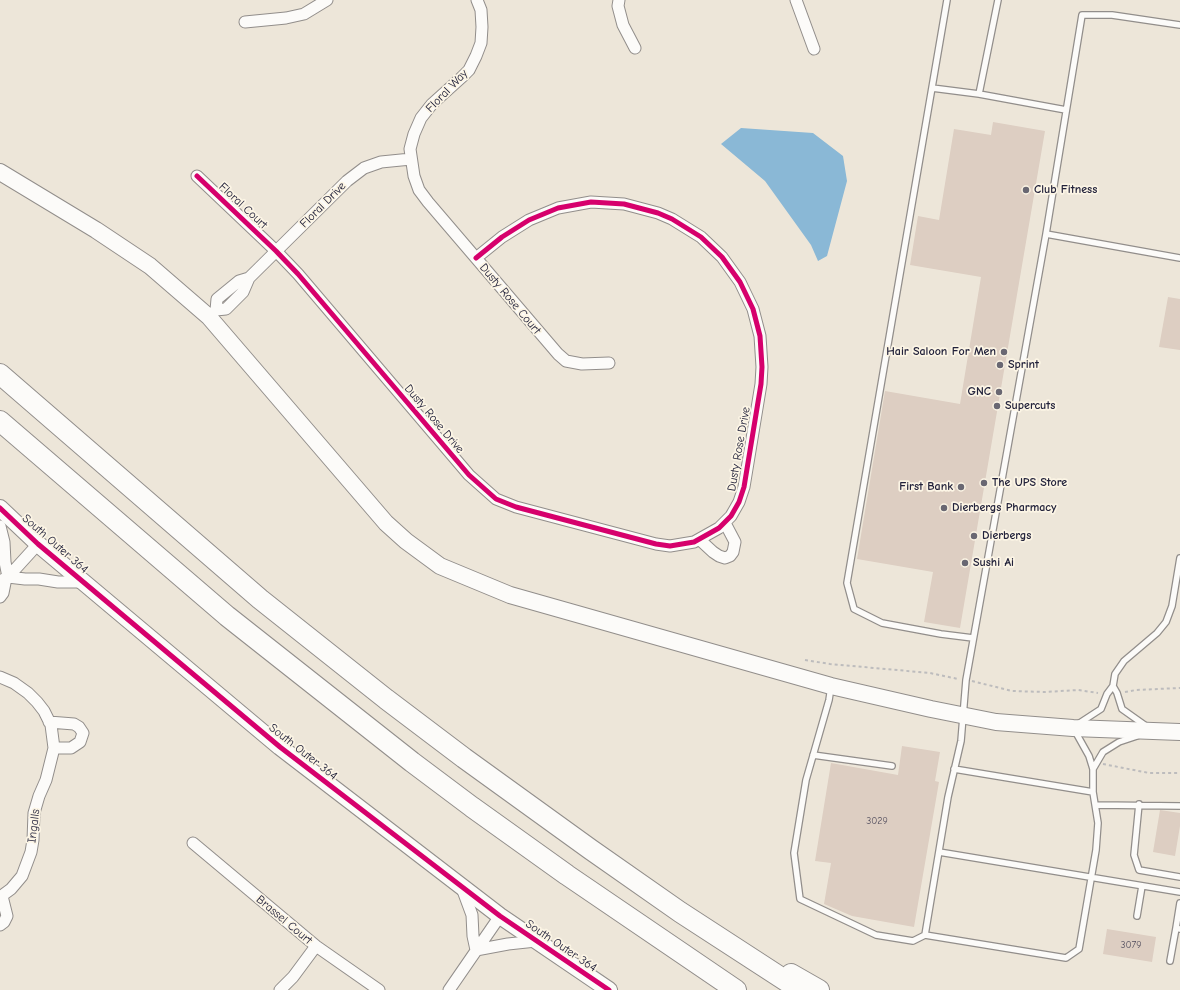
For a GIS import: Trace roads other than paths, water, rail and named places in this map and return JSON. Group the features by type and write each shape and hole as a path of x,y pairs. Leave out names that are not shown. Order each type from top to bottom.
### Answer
{"highway":[{"path":"0,374 231,574 326,652 542,815 719,937 800,990"},
{"path":"0,421 228,616 406,758 567,875 736,990"},
{"path":"719,937 776,964 819,990"}],"main road":[{"path":"0,172 96,230 150,266 212,314 386,522 406,541 440,566 510,595 831,686 962,716 996,722 1073,728 1180,732"},
{"name":"South Outer 364","path":"0,508 38,544 280,747 500,916 609,990"}],"street":[{"path":"245,22 286,18 304,14 327,0"},
{"name":"Floral Way","path":"411,159 410,149 414,134 421,118 432,104 469,70 476,56 481,43 482,27 481,10 477,0"},
{"path":"619,0 618,6 623,25 635,48"},
{"path":"796,0 814,49"},
{"name":"Floral Drive","path":"212,314 217,299 239,281 249,278 347,181 364,168 381,162 411,159"},
{"name":"Dusty Rose Court","path":"411,159 414,176 419,190 558,354 566,361 582,364 609,363"},
{"name":"Floral Court","path":"197,176 276,251"},
{"name":"Dusty Rose Drive","path":"276,251 298,274 468,475 496,499 516,507 656,544 670,546 683,545 700,540 720,528 731,516 739,502 744,487 761,384 762,367 760,336 753,309 740,282 722,257 701,237 672,219 658,213 624,204 591,202 558,208 529,220 502,236 476,258"},
{"path":"700,540 719,556 726,558 730,556 733,552 734,542 725,522"},
{"path":"0,526 4,542 5,562 3,593 0,597"},
{"path":"5,578 38,544"},
{"path":"5,578 39,578 58,582 83,582"},
{"name":"Ingalls","path":"0,678 14,683 28,693 44,712 51,725 54,748 46,780 34,813 31,852 22,876 11,889 1,897 7,916 4,922 0,925"},
{"path":"49,722 74,724 79,727 83,733 80,742 71,748 54,748"},
{"name":"Brassel Court","path":"193,843 316,946 379,990"},
{"path":"462,887 472,915 473,936 476,950"},
{"path":"449,990 500,916"},
{"path":"476,950 536,940"},
{"path":"280,990 293,977 316,946"}],"lane":[{"path":"947,0 847,583 854,609 882,623 941,634 973,638"},
{"path":"979,94 998,0"},
{"path":"925,935 948,797 961,741 966,680 973,638 1046,234 1082,15 1112,15 1180,25"},
{"path":"932,88 979,94 1066,110"},
{"path":"1046,234 1180,258"},
{"path":"831,686 829,700 806,780 794,853 800,899 876,935 913,941 925,935 1066,958 1079,949 1092,877 1098,823 1093,792 1093,769 1089,756 1073,728 1101,709 1113,686 1115,674 1124,661 1157,633 1166,622 1172,606 1178,579 1180,558"},
{"path":"1113,686 1122,709 1131,717 1154,732"},
{"path":"1093,769 1103,752 1119,742 1154,732"},
{"path":"813,755 892,766"},
{"path":"954,769 1093,792"},
{"path":"1096,805 1139,804 1180,806"},
{"path":"1139,804 1134,855 1139,870 1180,877"},
{"path":"939,852 1180,892"},
{"path":"1137,916 1142,886"},
{"path":"1170,961 1178,929 1180,903"}],"water":[{"path":"741,128 813,133 843,156 847,181 827,256 818,261 811,245 765,181 721,144"}],"place":[{"name":"Club Fitness","path":"1026,190"},
{"name":"Hair Saloon For Men","path":"1004,352"},
{"name":"Sprint","path":"1000,365"},
{"name":"GNC","path":"999,392"},
{"name":"Supercuts","path":"997,406"},
{"name":"The UPS Store","path":"984,483"},
{"name":"First Bank","path":"961,487"},
{"name":"Dierbergs Pharmacy","path":"944,508"},
{"name":"Dierbergs","path":"974,536"},
{"name":"Sushi Ai","path":"965,563"}]}
